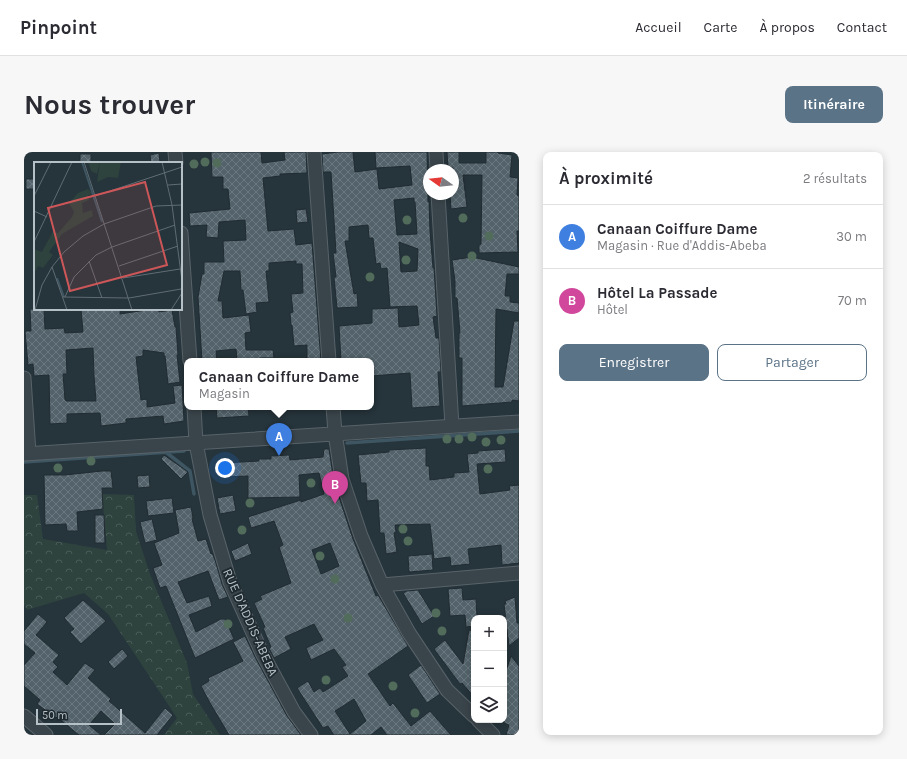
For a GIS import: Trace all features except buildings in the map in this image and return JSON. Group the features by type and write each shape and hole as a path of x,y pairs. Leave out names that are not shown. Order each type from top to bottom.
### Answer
{"street":[{"path":"175,152 176,162"},
{"path":"314,152 329,358"},
{"path":"436,152 437,164"},
{"path":"438,200 452,426"},
{"path":"182,247 190,358"},
{"path":"24,378 26,453 519,422"},
{"name":"RUE D'ADDIS-ABEBA","path":"194,410 196,443 210,515 230,582 262,653 294,712 311,735"},
{"path":"333,410 335,434 342,479 361,536 382,585 409,633 448,690 471,713"},
{"path":"382,585 519,573"},
{"path":"24,716 46,735"},
{"path":"481,723 493,735"}],"green space":[{"path":"102,494 134,495 136,531 150,574 187,663 193,694 220,735 164,735 177,718 108,614 84,593 27,610 24,605 24,495 37,495 43,539 107,550"}],"waterway":[{"path":"347,443 519,431"},
{"path":"24,462 184,451"},
{"path":"167,453 190,471 194,494"}],"place":[{"name":"Canaan Coiffure Dame","path":"279,456"},
{"name":"Hôtel La Passade","path":"335,504"}]}
